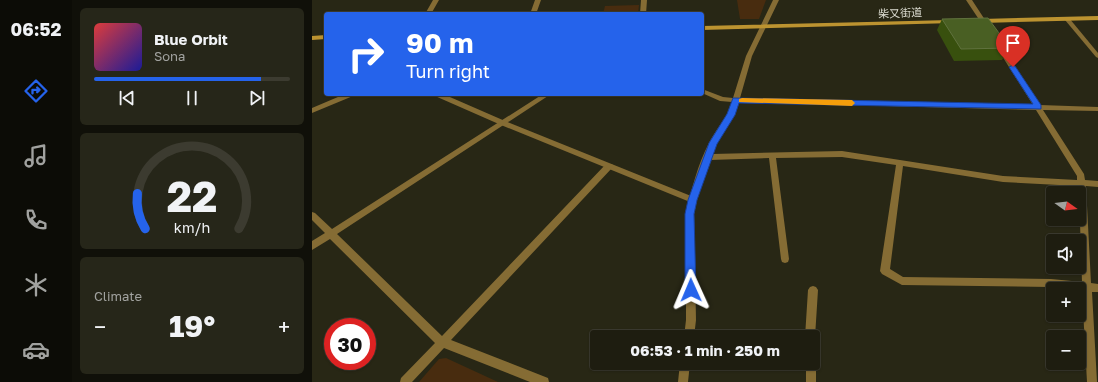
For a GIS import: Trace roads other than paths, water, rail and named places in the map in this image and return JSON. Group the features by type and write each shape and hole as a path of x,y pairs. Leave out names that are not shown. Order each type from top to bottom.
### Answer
{"main road":[{"path":"978,21 1098,18"},
{"name":"柴又街道","path":"704,28 959,21"},
{"path":"312,38 324,37"}],"street":[{"path":"429,12 436,0"},
{"path":"534,12 538,0"},
{"path":"643,12 644,0"},
{"path":"690,330 690,214 692,200 713,143 731,115 749,56 776,0"},
{"path":"969,0 978,21 993,37 1039,107 1081,176 1092,382"},
{"path":"704,92 722,99 736,100 1098,109"},
{"path":"312,111 346,96"},
{"path":"442,96 503,123 692,200"},
{"path":"312,246 545,96"},
{"path":"708,157 842,154 1003,179 1098,184"},
{"path":"772,155 785,259"},
{"path":"900,163 885,271 902,281 1050,283 1098,288"},
{"path":"405,382 609,166"},
{"path":"312,215 432,334 442,342 544,382"},
{"path":"810,330 813,290"},
{"path":"683,382 684,370"},
{"path":"811,370 811,382"}],"lane":[{"path":"1066,19 1098,56"}]}
